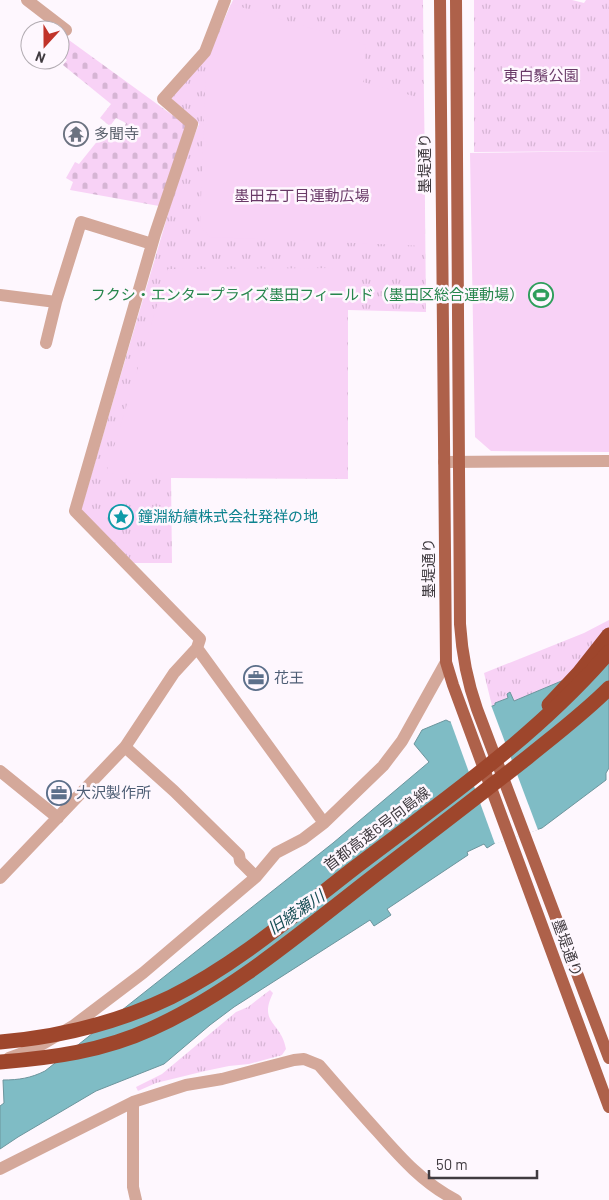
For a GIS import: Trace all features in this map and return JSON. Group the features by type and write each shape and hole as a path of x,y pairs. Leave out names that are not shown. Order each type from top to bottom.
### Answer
{"highway":[{"path":"499,756 579,673 609,635"},
{"name":"首都高速6号向島線","path":"0,1042 54,1035 112,1020 169,998 194,984 257,942 499,756 551,713 588,677 609,652"},
{"path":"570,723 609,681"},
{"path":"0,1061 57,1056 119,1042 150,1030 231,984 480,794 570,723 609,688"}],"main road":[{"name":"墨堤通り","path":"440,0 446,662 609,1106"},
{"name":"墨堤通り","path":"456,0 461,643 468,684 609,1058"}],"street":[{"path":"27,0 53,20"},
{"path":"0,878 125,747 174,673 197,648 200,639 75,511 152,244 192,124 163,100 205,52 225,0"},
{"path":"46,343 80,222 152,244"},
{"path":"0,295 56,302"},
{"path":"444,462 609,461"},
{"path":"197,648 324,823"},
{"path":"0,1061 34,1049 73,1026 143,973 256,877 276,853 303,839 324,823 384,766 402,741 446,662"},
{"path":"125,747 174,791 240,856 240,861 256,877"},
{"path":"0,771 58,818"},
{"path":"0,1169 133,1102 186,1085 304,1059 319,1065 400,1157 421,1177 443,1194 456,1200"},
{"path":"133,1102 133,1163 136,1200"}],"green space":[{"name":"墨田五丁目運動広場","path":"233,0 423,0 426,312 348,310 348,479 171,478 172,563 134,563 81,510 183,163 199,124 171,98 208,56"},
{"name":"東白鬚公園","path":"474,0 572,0 584,3 586,0 609,0 609,151 474,152"},
{"path":"231,4 366,45 363,82 424,99 425,246 210,237 200,226 206,65"},
{"path":"70,41 186,125 159,206 70,190 73,182 66,178 75,162 79,164 107,129 121,135 126,123 116,118 110,126 100,118 111,104 69,70"},
{"name":"フクシ・エンタープライズ墨田フィールド（墨田区総合運動場）","path":"609,151 609,452 491,451 475,437 470,153"},
{"path":"345,268 345,476 106,473 168,269"},
{"path":"609,620 609,661 514,701 510,692 508,697 492,706 484,673 584,633"},
{"path":"270,990 273,993 269,1003 269,1017 283,1040 286,1049 282,1055 249,1064 229,1066 156,1083 138,1091 136,1087 162,1074 236,1012 248,1007"}],"water":[{"name":"旧綾瀬川","path":"609,661 609,768 606,773 606,780 542,828 495,843 487,848 484,844 467,852 468,855 387,909 391,915 374,926 370,920 234,1007 164,1064 96,1091 0,1149 0,1106 4,1103 3,1080 25,1078 45,1071 333,843 429,762 414,744 422,730 446,720 450,722 495,705 495,703 508,698 507,694 510,692 514,701"}],"pier":[{"path":"491,705 538,830 495,844 450,720"}],"place":[{"name":"多聞寺","path":"76,134"},
{"name":"フクシ・エンタープライズ墨田フィールド（墨田区総合運動場）","path":"541,295"},
{"name":"鐘淵紡績株式会社発祥の地","path":"121,517"},
{"name":"花王","path":"256,678"},
{"name":"大沢製作所","path":"59,793"}]}
